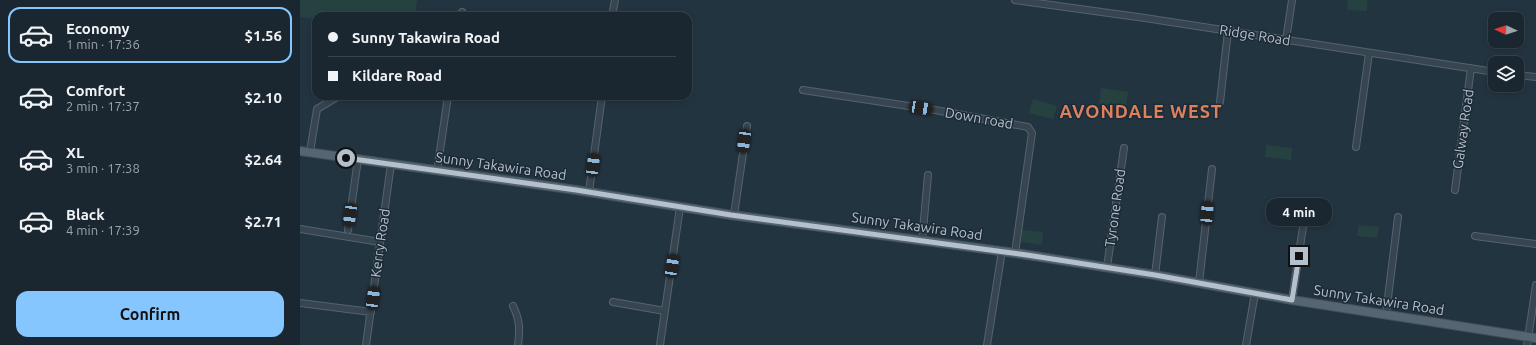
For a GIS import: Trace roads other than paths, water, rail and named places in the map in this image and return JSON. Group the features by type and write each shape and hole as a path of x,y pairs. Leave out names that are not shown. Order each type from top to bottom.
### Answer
{"main road":[{"name":"Sunny Takawira Road","path":"300,151 589,192 734,215 1002,251 1155,275 1292,300 1532,337"}],"street":[{"path":"613,12 615,0"},
{"name":"Ridge Road","path":"1015,0 1488,71"},
{"path":"1286,40 1292,0"},
{"path":"1220,102 1228,31"},
{"path":"1356,147 1369,53"},
{"name":"Galway Road","path":"1455,190 1471,68"},
{"path":"1524,76 1536,77"},
{"name":"Down road","path":"803,90 935,110 1028,127 1032,133 1015,253"},
{"path":"310,152 317,109 332,100"},
{"path":"436,171 447,100"},
{"path":"589,192 601,100"},
{"path":"734,215 747,126"},
{"name":"Tyrone Road","path":"1107,267 1124,148"},
{"path":"348,230 358,159"},
{"name":"Kerry Road","path":"366,345 391,164"},
{"path":"1199,283 1212,169"},
{"path":"922,240 928,175"},
{"path":"660,345 680,207"},
{"path":"1155,275 1162,217"},
{"path":"1386,314 1398,217"},
{"path":"1292,300 1304,227"},
{"path":"300,229 380,242"},
{"path":"1475,236 1536,244"},
{"path":"987,345 1002,251"},
{"path":"1527,345 1532,337 1536,285"},
{"path":"1246,345 1255,293"},
{"path":"613,302 665,311"},
{"path":"300,303 371,312"},
{"path":"513,306 518,317 520,329 518,345"}],"district":[{"name":"AVONDALE WEST","path":"1141,111"}]}
